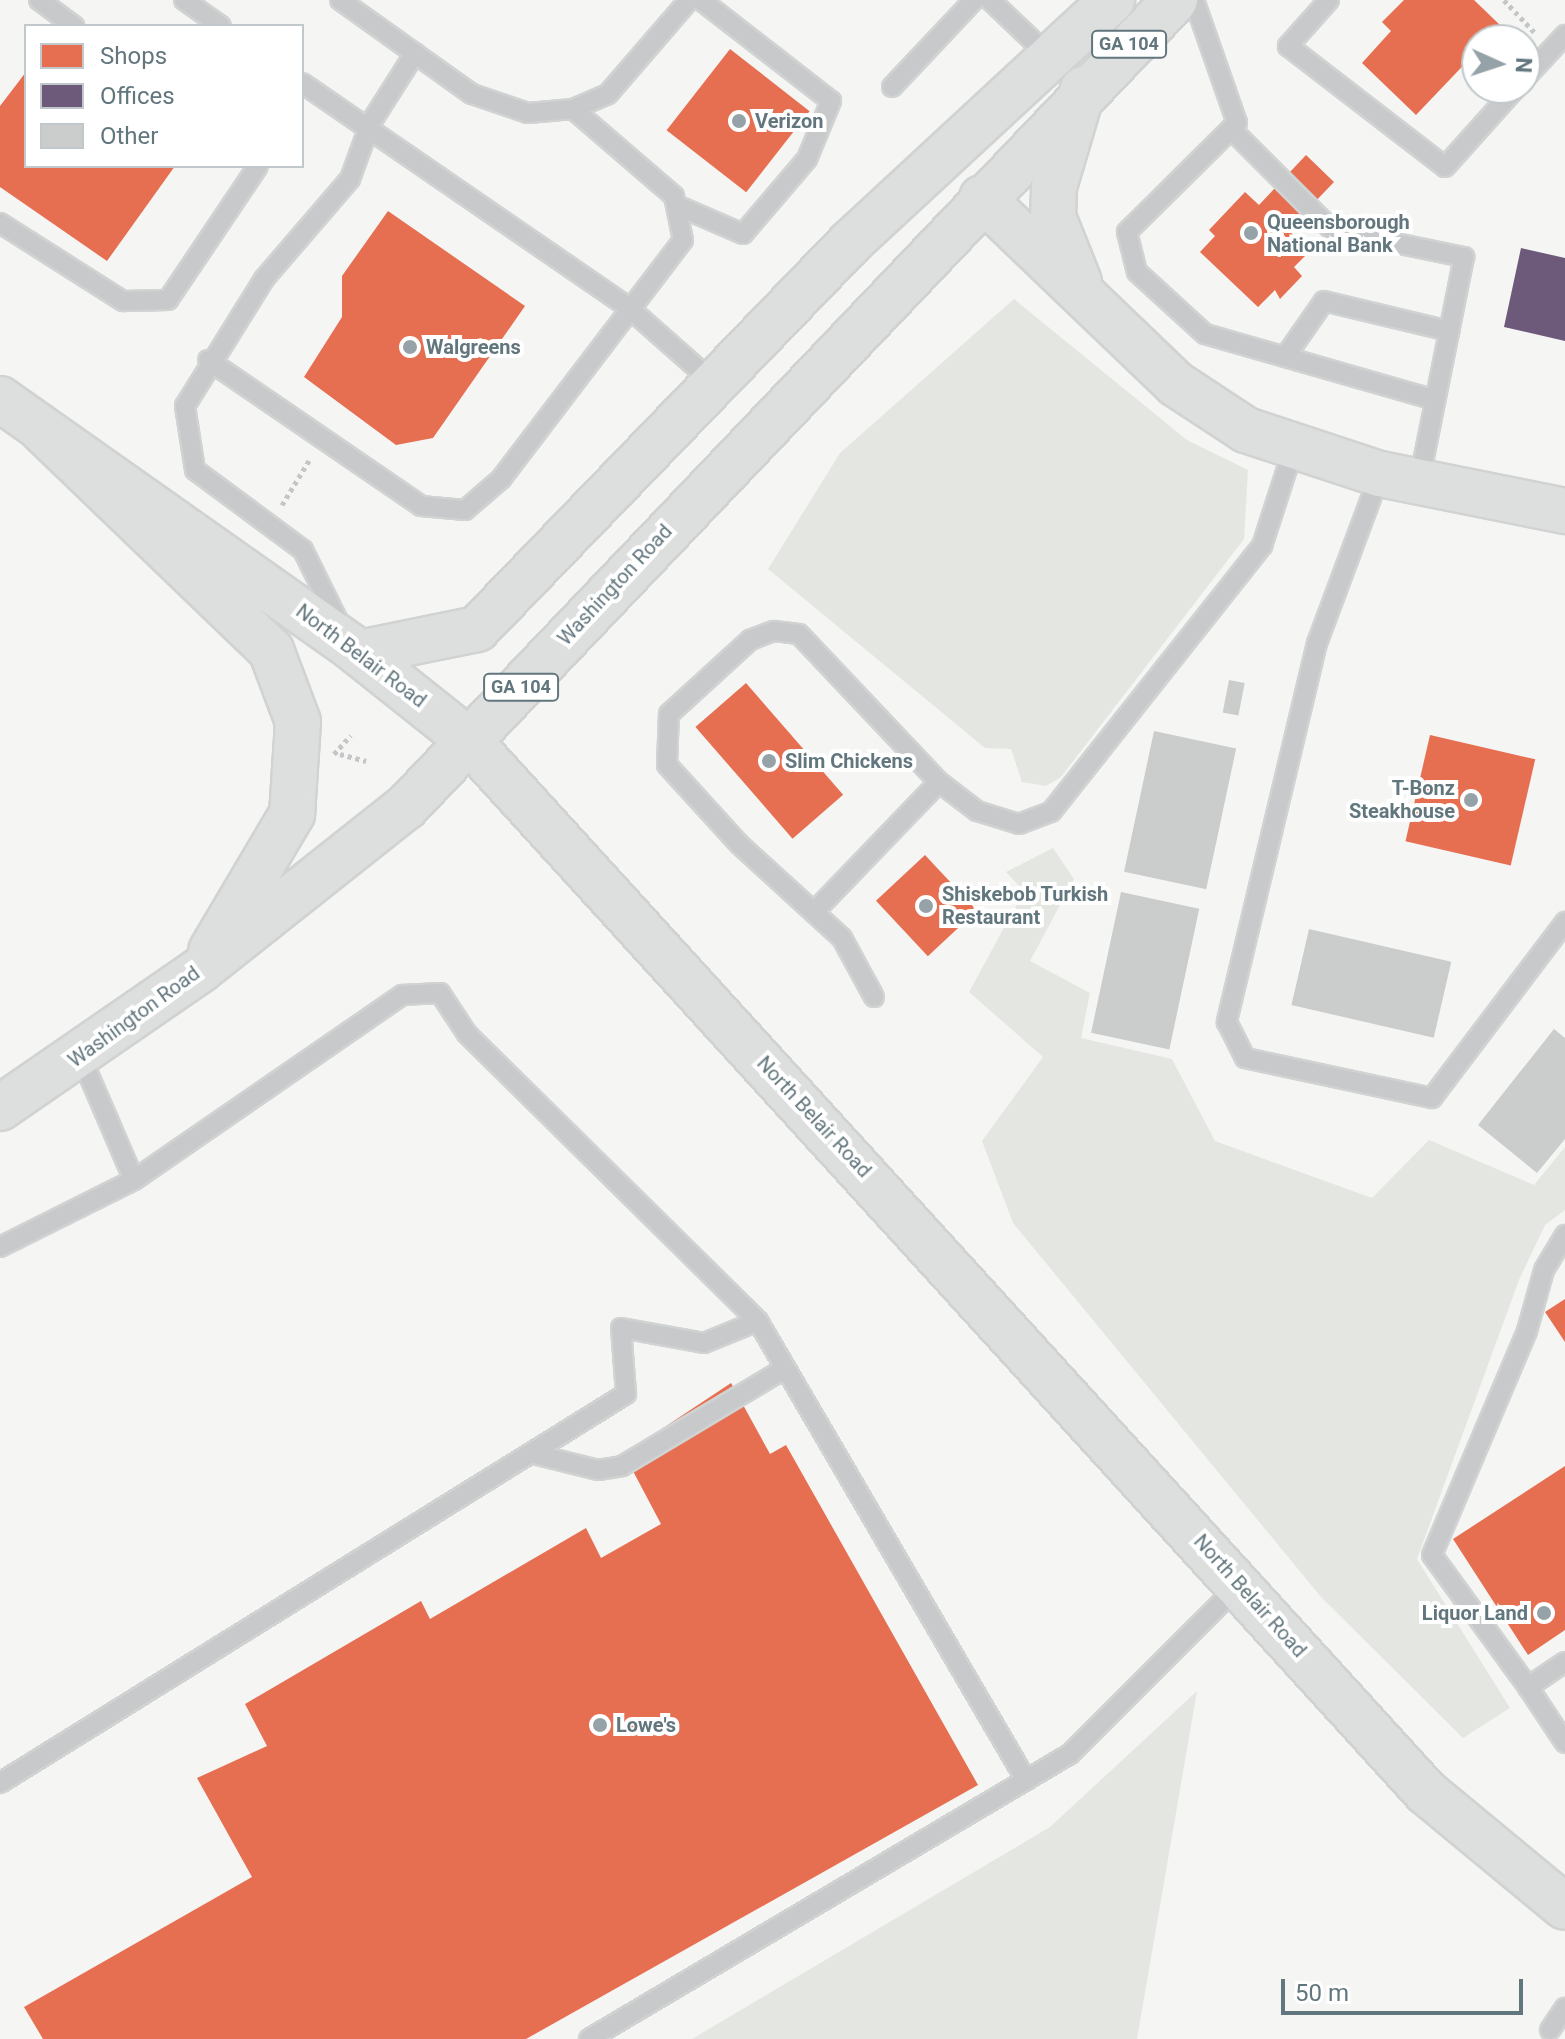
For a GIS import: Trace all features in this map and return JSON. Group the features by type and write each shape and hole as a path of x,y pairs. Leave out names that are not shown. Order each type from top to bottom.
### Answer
{"main road":[{"name":"Washington Road","path":"4,1097 81,1057 200,970 406,807 982,198 1068,74 1112,0"},
{"name":"Washington Road","path":"354,649 477,629 851,242 1068,74 1177,1"},
{"path":"1068,74 1053,217 1091,305"},
{"path":"982,198 1176,384 1246,430 1400,478 1565,511"},
{"name":"North Belair Road","path":"0,399 354,649 468,740 1240,1584 1426,1792 1565,1907"},
{"path":"42,430 271,650 298,722 292,814 200,970"}],"lane":[{"path":"39,0 71,24"},
{"path":"184,0 218,24"},
{"path":"340,0 472,94 528,113 573,109 608,94 689,0"},
{"path":"573,109 676,205 743,234 807,159 831,101 701,0"},
{"path":"892,87 974,0"},
{"path":"990,0 1068,74"},
{"path":"1329,0 1288,46 1445,167 1502,104"},
{"path":"1177,1 1237,123 1127,232 1137,272 1205,334 1435,400"},
{"path":"1541,60 1565,35"},
{"path":"354,649 303,550 195,470 185,406 208,360 264,279 350,179 370,124 415,53"},
{"path":"308,87 370,124 629,308 714,383"},
{"path":"1231,129 1332,230 1464,257 1435,400 1400,478 1317,643 1227,1022 1245,1058 1432,1098 1565,922"},
{"path":"0,223 123,301 168,300 257,168"},
{"path":"208,360 421,506 465,510 501,479 683,240 676,205"},
{"path":"1285,357 1324,301 1449,331"},
{"path":"874,997 842,938 667,765 669,714 750,640 774,631 799,634 909,742 939,782 977,811 1019,824 1051,812 1262,546 1294,446"},
{"path":"814,912 939,782"},
{"path":"0,1247 134,1180 402,995 426,989 440,993 467,1034 758,1321 781,1371 1026,1780"},
{"path":"81,1057 134,1180"},
{"path":"1565,1235 1544,1270 1527,1331 1432,1555 1565,1743"},
{"path":"0,1783 538,1455 626,1394 621,1328 704,1343 758,1321"},
{"path":"538,1455 598,1470 622,1466 781,1371"},
{"path":"589,2039 1070,1754 1240,1584"},
{"path":"1528,1687 1565,1662"},
{"path":"1550,2030 1565,2008"}],"path":[{"path":"1504,0 1550,50"},
{"path":"279,510 323,438"},
{"path":"340,754 366,761"}],"shaded area":[{"path":"1014,299 1187,440 1248,470 1244,539 1061,777 1046,786 1022,782 1011,749 985,748 768,569 840,453"},
{"path":"1053,848 1074,879 1030,961 1090,993 1081,1038 1172,1059 1215,1141 1372,1198 1429,1140 1534,1185 1565,1147 1565,1210 1545,1225 1519,1280 1417,1559 1510,1708 1463,1738 1321,1597 1013,1223 982,1141 1043,1057 969,992 1024,891 1006,872"},
{"path":"1197,1691 1137,2039 692,2039 1050,1827"}],"building: Shops":[{"path":"1404,0 1474,0 1499,24 1461,24 1461,68 1416,115 1362,63 1391,31 1382,22"},
{"name":"Verizon","path":"730,49 810,111 746,192 667,130"},
{"path":"24,75 24,168 174,168 107,261 0,187 0,106"},
{"name":"Queensborough National Bank","path":"1306,155 1334,182 1288,230 1310,251 1294,267 1302,276 1280,299 1275,290 1258,307 1200,252 1215,236 1209,230 1245,192 1259,205"},
{"name":"Walgreens","path":"388,211 525,306 433,438 396,445 304,377 342,317 342,276"},
{"name":"Slim Chickens","path":"746,683 843,795 793,839 695,727"},
{"name":"T-Bonz Steakhouse","path":"1430,735 1535,759 1511,866 1405,841"},
{"name":"Shiskebob Turkish Restaurant","path":"925,855 977,911 928,956 876,901"},
{"path":"1565,1299 1565,1342 1545,1312"},
{"name":"Lowe's","path":"731,1383 770,1454 786,1445 978,1785 526,2039 43,2039 24,2007 252,1877 197,1778 267,1746 245,1704 421,1601 430,1619 586,1528 601,1558 661,1524 624,1454"},
{"path":"1565,1466 1565,1630 1528,1655 1453,1539"}],"building: Offices":[{"path":"1521,248 1565,258 1565,341 1504,327"}],"building: Other":[{"path":"1229,680 1245,683 1238,715 1223,712"},
{"path":"1154,731 1236,748 1206,889 1124,872"},
{"path":"1121,892 1199,909 1169,1049 1091,1033"},
{"path":"1309,929 1451,962 1434,1038 1291,1005"},
{"path":"1554,1029 1565,1038 1565,1139 1537,1173 1478,1125"}],"place":[{"name":"Verizon","path":"739,121"},
{"name":"Queensborough National Bank","path":"1251,233"},
{"name":"Walgreens","path":"410,347"},
{"name":"Slim Chickens","path":"769,761"},
{"name":"T-Bonz Steakhouse","path":"1471,800"},
{"name":"Shiskebob Turkish Restaurant","path":"926,906"},
{"name":"Liquor Land","path":"1544,1613"},
{"name":"Lowe's","path":"600,1725"}]}
